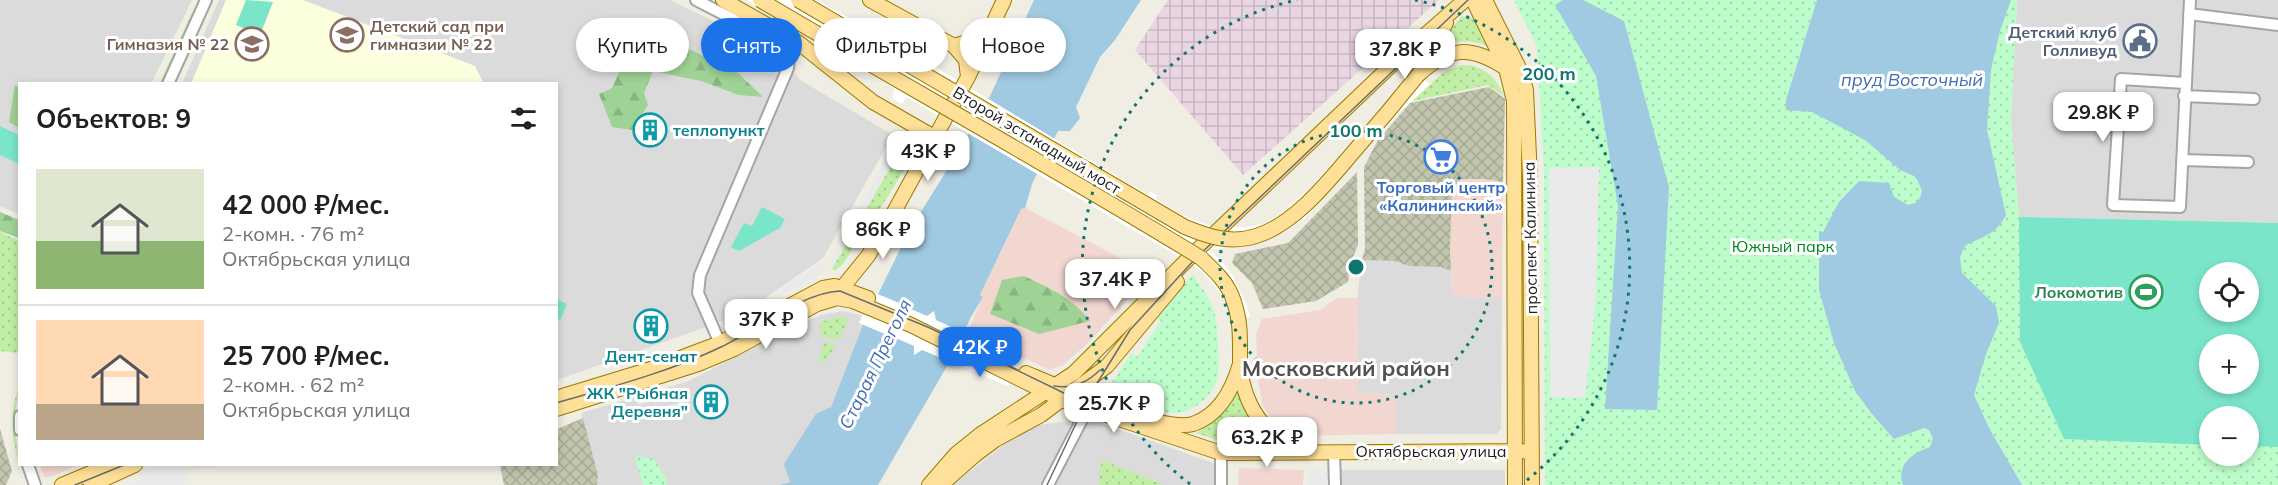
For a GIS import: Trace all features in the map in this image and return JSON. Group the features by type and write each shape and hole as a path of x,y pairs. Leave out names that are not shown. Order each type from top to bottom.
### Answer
{"main road":[{"path":"723,0 799,43 885,109 934,137"},
{"name":"Второй эстакадный мост","path":"760,0 1090,190 1201,258 1225,285 1234,300 1238,318 1241,340 1240,364 1235,381 1221,404 1206,417 1194,424 1178,426 1155,422 1071,396"},
{"name":"Второй эстакадный мост","path":"798,0 1185,227 1217,239 1236,240 1263,234 1284,221 1314,197 1418,75"},
{"path":"870,0 954,46 966,60 968,77"},
{"path":"558,408 653,379 840,293 868,256 968,77 1004,0"},
{"path":"929,485 956,454 981,434 1074,373 1191,256 1389,68 1465,0"},
{"name":"проспект Калинина","path":"1473,0 1506,68 1514,100 1515,485"},
{"name":"проспект Калинина","path":"1485,0 1521,72 1526,90 1530,178 1532,485"},
{"path":"1418,75 1452,13"},
{"path":"954,46 974,40 997,15"},
{"path":"1418,75 1444,56 1457,52 1473,52 1488,56 1516,75 1526,90"},
{"path":"941,485 959,467 988,445 1071,396 1107,366 1189,268 1390,77 1389,68"},
{"name":"Октябрьская улица","path":"840,293 855,297 957,343 1071,396 1088,408 1221,453 1532,451"},
{"path":"558,397 722,348"},
{"name":"Второй эстакадный мост","path":"1240,364 1246,393 1261,425 1283,442 1313,452"},
{"path":"63,485 108,466"},
{"path":"91,485 133,466"}],"street":[{"path":"169,82 206,0"},
{"path":"696,0 733,19 786,52 789,59 788,68 700,275 698,293 722,348"},
{"path":"2185,83 2121,79 2113,205 2180,207 2190,0"},
{"path":"2189,15 2278,25"},
{"path":"2184,96 2254,99"},
{"path":"2182,160 2248,162"},
{"path":"1048,485 1088,408"},
{"path":"1334,452 1335,485"},
{"path":"1221,453 1221,485"},
{"path":"28,466 35,485"}],"shaded area":[{"path":"0,0 192,0 152,82 18,82 18,214 0,206"},
{"path":"219,0 670,0 707,18 701,18 701,72 794,72 800,80 893,135 823,258 742,314 558,380 558,82 183,82"},
{"path":"226,0 303,0 475,66 483,82 192,82"},
{"path":"1168,0 1439,0 1243,175 1135,50"},
{"path":"2017,0 2278,0 2278,223 2019,217 2011,120"},
{"path":"1489,87 1505,99 1503,182 1459,179 1452,194 1451,271 1441,267 1409,266 1395,261 1362,260 1365,249 1364,167 1378,140 1410,103"},
{"path":"892,147 899,150 832,268 829,264"},
{"path":"1599,167 1596,298 1585,398 1550,397 1549,168"},
{"path":"1357,172 1358,245 1352,259 1348,282 1316,301 1263,309 1252,283 1232,263 1235,254 1288,243"},
{"path":"1459,179 1503,182 1502,298 1467,298 1452,293 1450,249 1452,194"},
{"path":"1025,208 1151,274 1087,344 1063,365 1050,370 967,333 983,297 980,295 1021,209"},
{"path":"1362,260 1395,261 1409,266 1441,267 1451,271 1452,293 1468,298 1502,298 1501,429 1496,434 1396,434 1396,395 1357,393 1358,290"},
{"path":"823,263 826,271 786,293 782,286"},
{"path":"1337,298 1358,298 1357,393 1396,395 1396,434 1295,436 1276,426 1263,406 1258,381 1256,334 1262,319 1320,310"},
{"path":"843,311 868,317 831,407 790,482 779,485 597,485 598,474 581,413 689,381 800,324 821,315"},
{"path":"661,391 663,398 638,405 636,399"},
{"path":"684,401 683,407 642,419 631,416"},
{"path":"583,418 598,475 597,485 504,485 500,466 558,466 558,429"},
{"path":"1090,419 1216,464 1215,485 953,485 1027,426"},
{"path":"0,429 12,471 6,485 0,485"},
{"path":"40,466 75,466 51,477 44,477"},
{"path":"156,466 215,466 185,470 187,483 182,485 128,485 141,479 139,473"},
{"path":"1239,468 1304,470 1303,485 1238,485"},
{"path":"1307,470 1328,471 1328,485 1307,485"},
{"path":"1337,470 1505,470 1505,485 1337,485"}],"green space":[{"path":"198,0 201,0 163,82 160,82"},
{"path":"246,0 273,2 260,35 236,25"},
{"name":"Южный парк","path":"1514,0 2017,0 2011,120 2019,217 2278,223 2278,485 1545,485 1544,173 1537,46"},
{"path":"1462,16 1473,18 1489,46 1465,42 1441,47 1450,30"},
{"path":"689,49 701,55 701,72 736,72 763,97 739,95 701,81 658,72 689,72"},
{"path":"1461,65 1476,67 1488,73 1504,96 1488,85 1413,101 1442,73"},
{"path":"619,72 653,72 644,93 648,105 632,130 612,127 599,94 612,88"},
{"path":"15,85 18,86 18,127 9,122"},
{"path":"0,126 18,135 18,164 0,155"},
{"path":"905,133 914,144 905,167 843,264 835,271 832,269 900,150"},
{"path":"762,207 785,219 780,228 739,251 731,247 744,223 752,226"},
{"path":"0,212 18,220 18,238 0,231"},
{"path":"2019,217 2278,223 2278,447 2259,446 2259,406 2199,406 2199,445 2064,439 2020,342"},
{"path":"0,232 18,241 18,353 0,351"},
{"path":"1193,275 1209,299 1216,321 1218,375 1206,398 1189,410 1166,413 1139,407 1105,393 1131,353 1137,357 1161,321 1157,317 1173,295"},
{"path":"1024,276 1068,300 1090,321 1039,334 990,314 1002,280"},
{"path":"558,300 567,304 560,320 558,319"},
{"path":"837,317 849,318 839,340 824,337 819,331 821,322"},
{"path":"825,342 836,345 824,363 818,360"},
{"path":"18,390 14,422 18,458 12,424"},
{"path":"1237,391 1252,423 1278,447 1234,446 1196,433 1220,415"},
{"path":"635,457 654,459 666,478 667,485 643,485"},
{"path":"1102,460 1164,485 1099,485"}],"water":[{"name":"Старая Преголя","path":"1034,0 1141,0 1115,40 1100,57 1076,107 1080,118 1070,131 1058,131 1032,184 1025,208 1021,209 980,295 983,297 950,361 878,485 779,485 790,482 784,464 816,414 831,407 863,325 909,231 957,154 1001,72 1066,72 1066,18 1026,18"},
{"path":"1563,0 1583,0 1624,21 1669,187 1657,410 1605,409 1618,206 1596,76 1555,5"},
{"name":"пруд Восточный","path":"1817,0 2011,0 2000,31 1991,70 1987,130 2006,215 1993,231 1965,246 1960,257 1962,273 1996,306 1999,323 1986,354 1974,395 1989,428 2022,485 1903,485 1901,478 1904,465 1912,456 1930,447 1933,438 1929,430 1924,428 1894,439 1855,391 1834,343 1819,290 1819,231 1823,232 1839,202 1859,181 1889,183 1894,197 1908,205 1920,198 1922,191 1914,176 1900,170 1865,140 1812,112 1786,110 1786,100"}],"pier":[{"path":"746,0 817,0 849,18 814,18 814,41 802,33 802,18 776,18"},
{"path":"1411,70 1430,84 1400,112 1306,217 1287,231 1245,247 1212,249 1201,244 1222,261 1233,276 1247,306 1250,317 1230,319 1221,294 1193,265 906,97 902,104 892,98 895,89 867,72 944,72 1148,195 1150,191 1157,195 1156,199 1182,215 1213,227 1248,227 1262,224 1279,215 1310,188 1396,92"},
{"path":"873,292 906,306 910,303 911,309 927,316 934,311 936,320 1021,358 1008,386 922,350 914,355 914,346 898,339 893,342 892,337 859,323"}],"tram line":[{"path":"1047,485 1088,398 1130,330 1196,258 1468,0"},
{"path":"558,402 681,364 721,347 795,305 826,293 840,291 930,328 1070,396 1079,406 1079,417"},
{"path":"1054,386 1067,387 1079,384 1100,370"},
{"path":"75,485 122,466"}],"place":[{"name":"Детский сад при гимназии № 22","path":"347,35"},
{"name":"Детский клуб Голливуд","path":"2140,41"},
{"name":"Гимназия № 22","path":"252,44"},
{"name":"теплопункт","path":"650,130"},
{"name":"Торговый центр «Калининский»","path":"1441,157"},
{"name":"Локомотив","path":"2146,292"},
{"name":"Дент-сенат","path":"651,326"},
{"name":"ЖК \"Рыбная Деревня\"","path":"711,402"}],"district":[{"name":"Московский район","path":"1346,368"}]}
